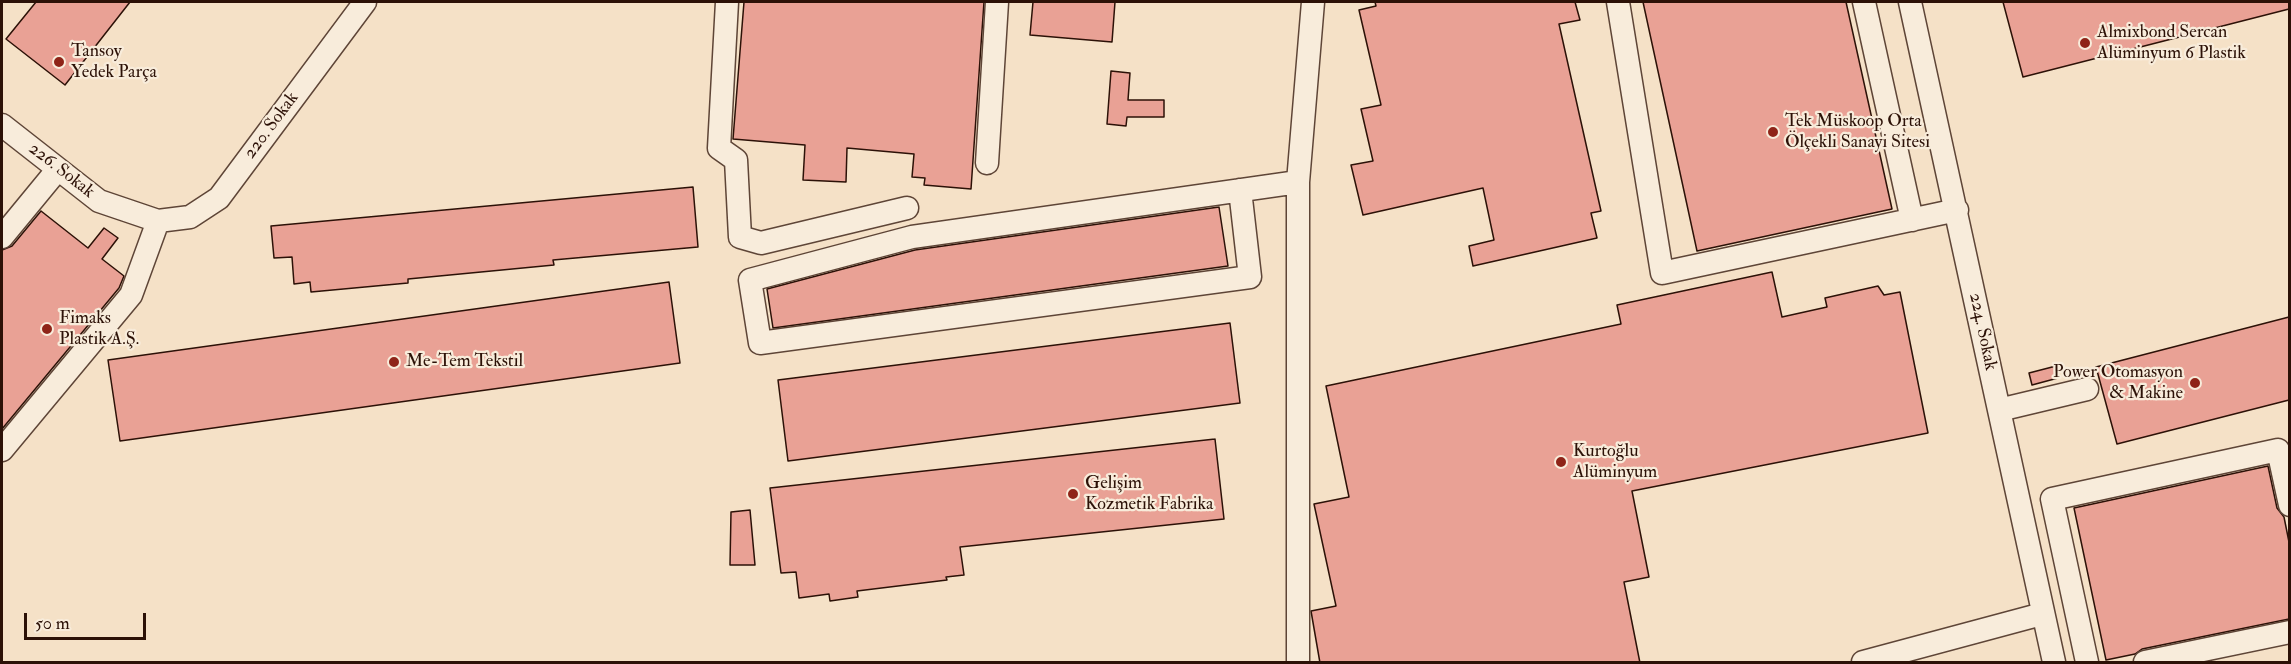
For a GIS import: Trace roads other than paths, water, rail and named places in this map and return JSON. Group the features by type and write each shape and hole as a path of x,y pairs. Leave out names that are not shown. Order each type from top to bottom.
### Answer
{"street":[{"name":"220. Sokak","path":"158,221 190,217 219,198 365,2"},
{"path":"727,2 718,148 736,160 740,237 761,243 907,208"},
{"path":"987,163 998,2"},
{"path":"1298,663 1298,182 1313,2"},
{"path":"1618,2 1662,273 1957,210"},
{"path":"1864,2 1912,220"},
{"name":"224. Sokak","path":"1910,2 2054,663"},
{"name":"226. Sokak","path":"2,125 99,201 158,221"},
{"path":"2,237 58,169"},
{"path":"1240,190 1250,277 760,343 750,280 912,237 1240,190 1298,182"},
{"path":"2,450 131,295 158,221"},
{"path":"1999,410 2087,389"},
{"path":"2087,663 2052,499 2278,450 2289,505"},
{"path":"1863,663 2040,604 2071,588"},
{"path":"2145,663 2289,632"}],"place":[{"name":"Almixbond Sercan Alüminyum 6 Plastik","path":"2085,43"},
{"name":"Tansoy Yedek Parça","path":"59,62"},
{"name":"Tek Müskoop Orta Ölçekli Sanayi Sitesi","path":"1773,132"},
{"name":"Fimaks Plastik A.Ş.","path":"47,329"},
{"name":"Me-Tem Tekstil","path":"394,362"},
{"name":"Power Otomasyon & Makine","path":"2195,383"},
{"name":"Kurtoğlu Alüminyum","path":"1561,462"},
{"name":"Gelişim Kozmetik Fabrika","path":"1073,494"}]}
